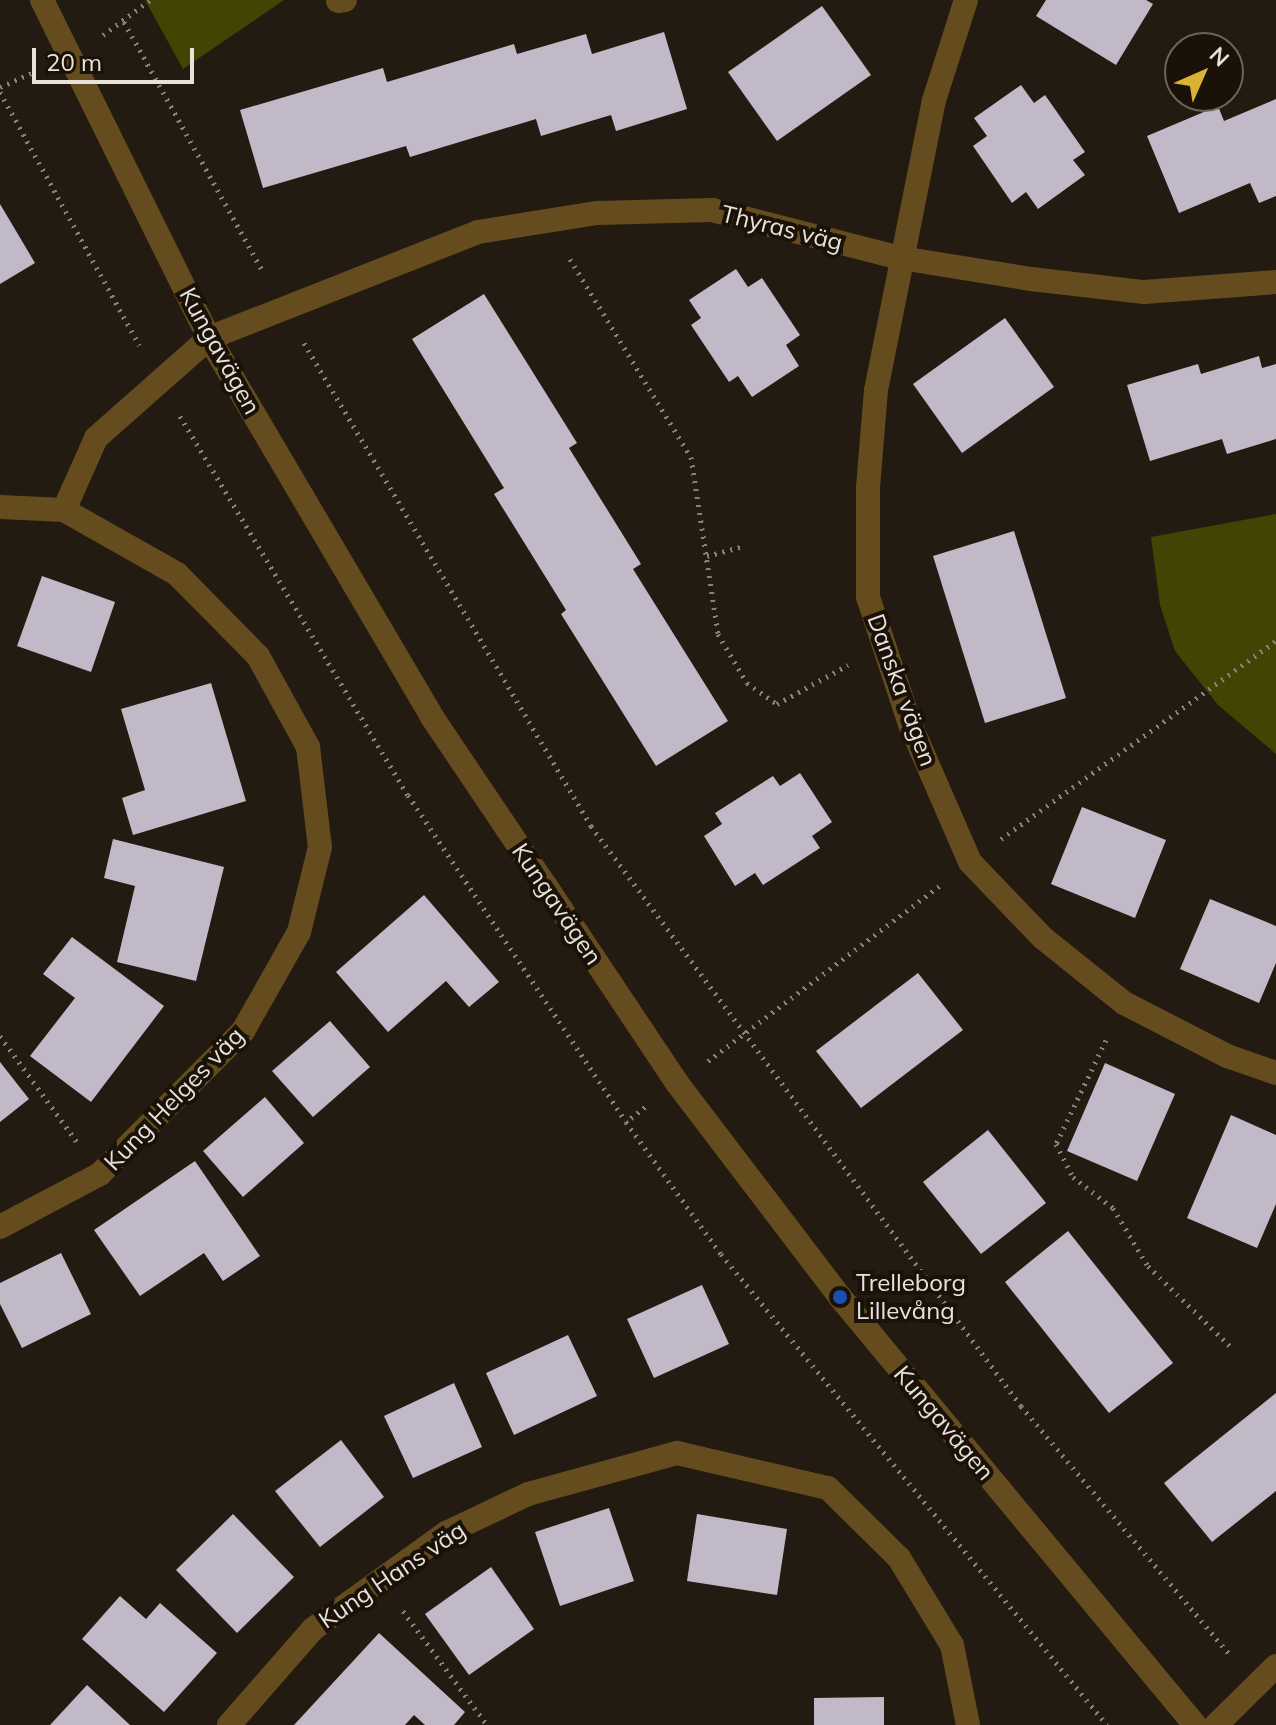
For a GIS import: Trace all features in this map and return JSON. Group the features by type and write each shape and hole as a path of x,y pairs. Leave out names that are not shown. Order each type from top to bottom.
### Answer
{"street":[{"name":"Kungavägen","path":"42,0 209,338 432,717 677,1083 840,1297 1195,1725"},
{"path":"338,1 345,0"},
{"name":"Danska vägen","path":"966,0 934,100 876,390 868,488 868,597 910,724 970,862 1043,938 1124,1003 1227,1056 1276,1073"},
{"name":"Thyras väg","path":"209,338 478,232 597,213 712,210 901,258 1144,292 1276,282"},
{"path":"64,510 96,438 209,338"},
{"name":"Kung Helges väg","path":"0,507 64,510 177,574 258,656 308,747 320,847 299,932 243,1031 100,1174 0,1227"},
{"name":"Kung Hans väg","path":"229,1725 313,1629 379,1578 446,1533 528,1494 677,1453 828,1488 899,1558 952,1645 968,1725"},
{"path":"1216,1725 1276,1666"}],"path":[{"path":"124,22 283,308 591,826 1021,1406 1258,1687"},
{"path":"0,92 159,381 408,795 626,1122 782,1332 1107,1725"},
{"path":"547,221 691,457 718,634 747,683 777,704 884,645"},
{"path":"707,556 744,546"},
{"path":"1124,1003 1056,1144 1073,1177 1113,1208 1148,1266 1231,1347"},
{"path":"0,1036 100,1174"},
{"path":"626,1122 677,1083"},
{"path":"379,1578 487,1725"}],"shaded area":[{"path":"145,0 284,0 183,69"},
{"path":"1276,514 1276,754 1218,705 1175,651 1160,605 1151,537"}],"building":[{"path":"1046,0 1146,0 1153,4 1116,65 1036,16"},
{"path":"822,6 871,75 777,141 728,72"},
{"path":"664,32 687,109 616,131 611,115 541,136 536,119 410,157 406,146 263,188 240,110 383,68 387,82 514,44 517,54 586,34 592,54"},
{"path":"1021,85 1034,103 1045,95 1085,152 1073,160 1085,175 1038,209 1026,192 1012,203 973,146 987,136 974,118"},
{"path":"1276,99 1276,196 1259,203 1250,183 1179,213 1147,136 1204,112 1220,112 1224,121"},
{"path":"0,204 35,263 0,284"},
{"path":"736,269 748,287 762,278 800,335 786,345 799,366 752,397 738,376 729,382 691,325 701,318 689,300"},
{"path":"484,294 577,443 569,448 641,564 633,569 728,721 656,766 561,614 566,610 494,494 504,488 412,339"},
{"path":"1005,318 1054,387 962,453 913,384"},
{"path":"1259,356 1262,368 1276,364 1276,439 1227,454 1222,439 1150,461 1127,385 1198,364 1201,374"},
{"path":"1014,531 1066,698 985,723 933,556"},
{"path":"42,576 115,602 91,672 17,646"},
{"path":"211,683 246,801 133,835 122,798 145,790 121,709"},
{"path":"800,773 832,822 812,836 820,848 763,885 755,873 735,886 704,836 722,824 715,813 773,776 780,786"},
{"path":"1082,807 1166,840 1135,918 1051,884"},
{"path":"113,839 224,867 196,981 117,962 135,886 104,878"},
{"path":"424,895 499,982 469,1007 446,981 388,1032 336,972"},
{"path":"1210,899 1276,926 1276,963 1259,1003 1180,969"},
{"path":"72,937 164,1006 91,1102 30,1056 75,998 43,974"},
{"path":"918,973 963,1030 861,1108 816,1051"},
{"path":"330,1021 370,1067 313,1117 272,1071"},
{"path":"0,1062 29,1099 0,1122"},
{"path":"1105,1063 1175,1094 1137,1181 1067,1151"},
{"path":"265,1097 304,1143 243,1197 203,1151"},
{"path":"1231,1115 1276,1135 1276,1204 1257,1248 1187,1218"},
{"path":"988,1130 1046,1203 981,1254 923,1182"},
{"path":"195,1161 260,1256 223,1281 204,1253 140,1296 94,1230"},
{"path":"1068,1231 1173,1363 1109,1413 1005,1282"},
{"path":"61,1253 91,1314 22,1348 0,1304 0,1283"},
{"path":"702,1285 729,1344 654,1378 627,1319"},
{"path":"568,1335 597,1396 514,1435 486,1373"},
{"path":"454,1383 482,1447 413,1478 384,1416"},
{"path":"1276,1393 1276,1491 1212,1542 1164,1483"},
{"path":"341,1440 384,1497 320,1547 275,1491"},
{"path":"609,1508 634,1581 560,1606 535,1532"},
{"path":"233,1514 294,1577 237,1633 176,1570"},
{"path":"697,1514 787,1529 777,1595 687,1581"},
{"path":"491,1567 534,1629 469,1675 425,1614"},
{"path":"120,1596 146,1619 160,1603 217,1653 164,1712 82,1639"},
{"path":"379,1633 465,1712 454,1725 425,1725 414,1715 405,1725 294,1725"},
{"path":"87,1685 130,1725 50,1725"},
{"path":"884,1697 884,1725 814,1725 814,1698"}],"place":[{"name":"Trelleborg Lillevång","path":"840,1297"}]}
